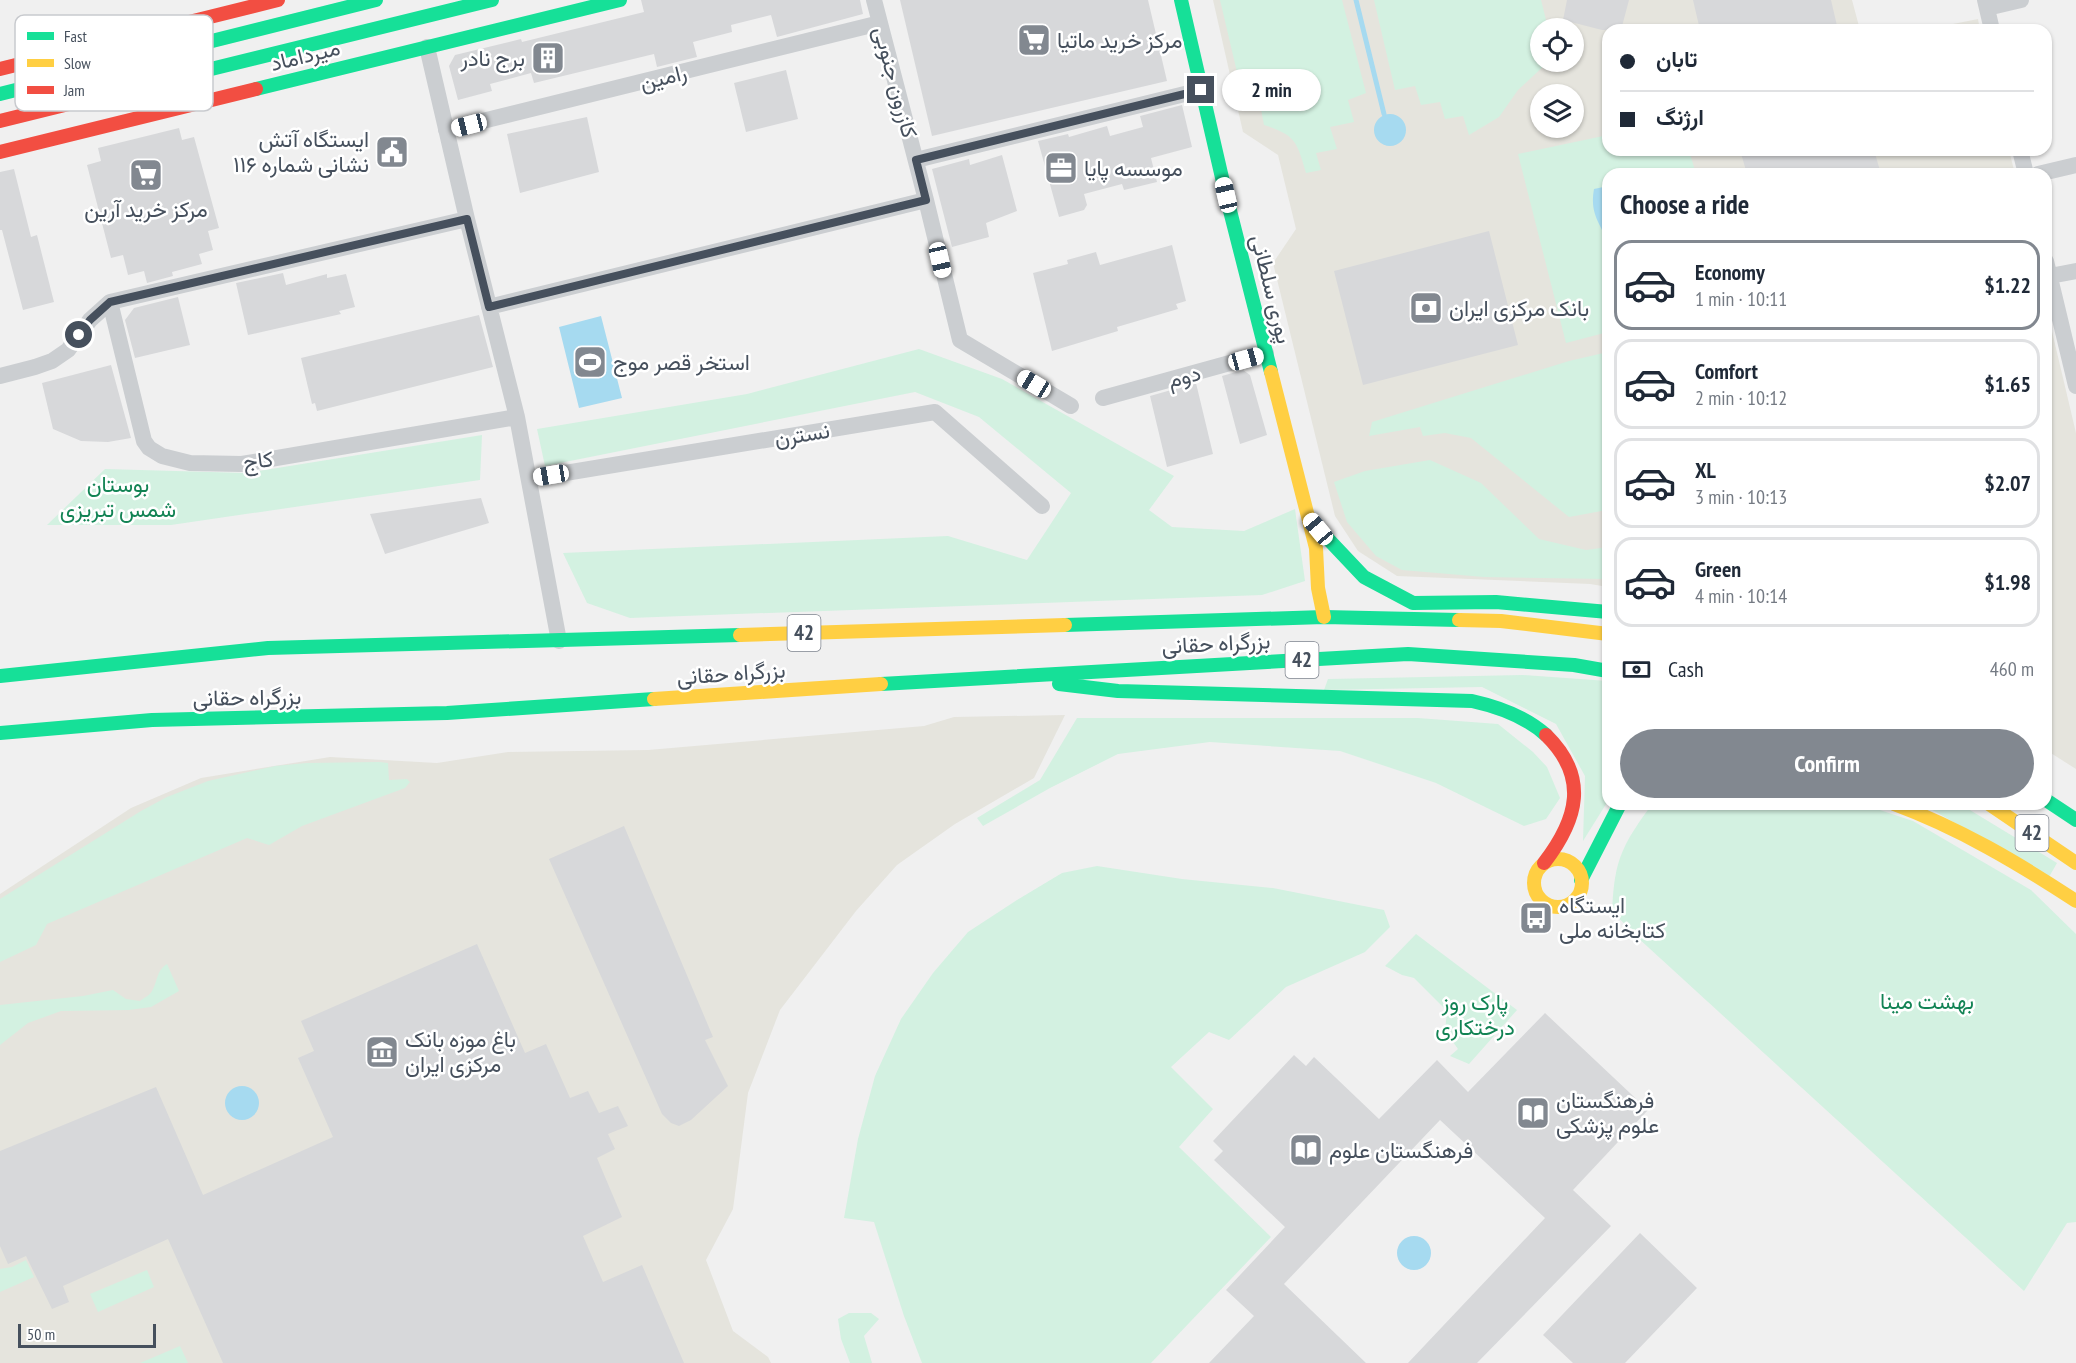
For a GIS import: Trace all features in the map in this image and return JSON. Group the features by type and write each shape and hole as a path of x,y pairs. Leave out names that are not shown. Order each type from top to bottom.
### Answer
{"main road":[{"path":"213,16 278,0"},
{"path":"213,41 376,0"},
{"path":"213,69 492,0"},
{"name":"میرداماد","path":"213,100 620,0"},
{"name":"پوری سلطانی","path":"1181,0 1226,195 1316,548 1318,588 1324,617"},
{"path":"0,69 15,65"},
{"path":"0,94 15,90"},
{"path":"0,121 41,111"},
{"name":"میرداماد","path":"0,152 167,111"},
{"path":"1308,518 1365,578 1413,603 1496,602 1602,611"},
{"name":"بزرگراه حقانی","path":"0,676 268,648 1324,617 1501,621 1602,633"},
{"name":"بزرگراه حقانی","path":"0,733 152,720 447,713 994,676 1408,654 1574,665 1602,670"},
{"path":"994,676 1118,691 1472,701 1514,713 1543,731 1565,758 1572,773 1575,789 1570,820 1557,847 1539,868 1534,883 1539,897 1545,903 1559,906 1573,901 1578,895 1581,880 1617,810"},
{"name":"42","path":"2052,804 2076,820"},
{"path":"1907,810 1967,837 2034,874 2076,902"},
{"name":"42","path":"1998,810 2076,863"},
{"path":"1544,863 1552,860 1568,861 1574,866 1581,880"}],"street":[{"name":"کازرون جنوبی","path":"874,0 960,340 1071,406"},
{"path":"1991,24 1986,4 2021,0"},
{"name":"رامین","path":"446,130 880,23"},
{"path":"427,47 517,417 559,641"},
{"path":"916,160 1201,90"},
{"path":"2052,171 2076,165"},
{"path":"489,307 926,200"},
{"path":"0,376 35,368 52,361 68,350 90,320 110,302 467,219"},
{"path":"2052,269 2076,271"},
{"path":"2052,286 2076,386"},
{"name":"کاج","path":"110,302 144,441 149,448 162,456 189,463 242,464 517,417"},
{"name":"دوم","path":"1102,398 1266,353"},
{"name":"نسترن","path":"529,479 935,412 1042,506"}],"shaded area":[{"path":"1213,0 1852,0 1858,24 1602,24 1602,156 2010,156 2014,168 1602,168 1602,586 1397,576 1358,551 1335,516 1273,263 1296,229 1278,155 1243,132"},
{"path":"1978,19 1979,24 1953,24"},
{"path":"2052,331 2076,433 2076,769 2052,754"},
{"name":"باغ موزه بانک مرکزی ایران","path":"1065,715 1034,778 955,824 897,865 856,911 780,1010 748,1093 733,1209 706,1260 733,1331 768,1357 771,1363 0,1363 0,894 131,808 201,778 330,757 437,763 508,752 648,750 924,726 954,717"}],"green space":[{"path":"1220,0 1342,0 1366,93 1348,100 1354,122 1330,127 1337,149 1316,153 1321,170 1306,173 1294,141 1283,132 1264,125 1258,94 1241,89"},
{"path":"1374,0 1541,0 1546,18 1530,18 1530,72 1537,72 1518,90 1499,117 1469,135 1463,116 1445,119 1440,102 1421,105 1415,86 1395,90"},
{"path":"1602,136 1602,156 1691,156 1694,168 1602,168 1602,334 1566,343 1518,154"},
{"path":"919,349 1002,379 1174,476 1149,510 1172,527 1244,531 1295,509 1305,581 1262,595 630,618 587,603 563,553 948,536 1027,560 1071,493 979,417 915,392 545,466 537,429 747,394"},
{"path":"1602,353 1602,511 1569,517 1471,438 1445,433 1423,436 1420,427 1369,436 1372,422 1569,361"},
{"name":"بوستان شمس تبریزی","path":"482,435 480,480 171,525 47,525 105,469 246,473"},
{"path":"1430,460 1481,483 1539,539 1586,550 1602,548 1602,579 1484,577 1402,570 1376,556 1347,522 1334,482 1365,471"},
{"path":"1523,675 1602,681 1602,810 1583,841 1585,776 1556,724 1482,687 1324,690 1328,679"},
{"path":"1077,718 1418,718 1498,724 1533,752 1547,767 1560,798 1546,819 1524,826 1436,783 1340,751 1210,742 1118,754 1050,788 983,826 977,818 1040,780"},
{"path":"388,763 389,780 407,779 410,782 405,788 302,826 269,845 247,838 47,924 36,945 0,962 0,899 167,797 208,781 275,766"},
{"name":"بهشت مينا","path":"1648,810 1880,810 1913,821 2031,890 2076,934 2076,1222 2067,1223 2024,1291 1637,937 1612,911 1615,878 1620,858 1638,823"},
{"path":"1932,810 1970,810 2057,863 2049,877"},
{"path":"1097,866 1182,879 1273,888 1384,910 1390,927 1365,952 1286,987 1229,1040 1209,1032 1171,1067 1213,1109 1179,1147 1271,1237 1151,1363 922,1363 904,1316 874,1222 844,1218 858,1139 875,1076 901,1019 933,973 968,932 1062,873"},
{"name":"پارک روز درختکاری","path":"1416,934 1517,1010 1469,1064 1450,1056 1458,1049 1445,1031 1447,1011 1414,978 1402,975 1385,966"},
{"path":"167,964 179,991 151,1007 129,1010 61,1011 28,1023 0,1045 0,1005 83,996 113,990 126,999 140,1001 151,992 159,973"},
{"path":"26,1260 34,1277 0,1292 0,1269 12,1267"},
{"path":"147,1270 154,1287 98,1312 90,1294"},
{"path":"849,1313 871,1313 879,1319 864,1336 872,1363 850,1363 841,1339 838,1319"},
{"path":"180,1346 188,1363 140,1363"}],"water":[{"path":"1390,114 1401,119 1406,130 1401,141 1390,146 1379,141 1374,130 1379,119"},
{"path":"1602,187 1602,230 1593,207 1594,189"},
{"name":"استخر قصر موج","path":"601,316 622,398 579,408 559,327"},
{"path":"242,1086 254,1091 259,1103 254,1115 242,1120 230,1115 225,1103 230,1091"},
{"path":"1414,1236 1426,1241 1431,1253 1426,1265 1414,1270 1402,1265 1397,1253 1402,1241"}],"building":[{"path":"641,0 860,0 863,14 777,37 771,15 731,25 732,32 693,42 697,57 657,67 654,54 534,83 531,73 490,84 492,91 458,100 449,66 455,55 521,39 522,42 644,12"},
{"name":"مرکز خرید ماتیا","path":"900,0 1148,0 1167,81 932,136"},
{"path":"1567,0 1629,0 1623,24 1602,24 1602,30 1584,25 1584,18 1563,18"},
{"path":"1693,0 1831,0 1837,24 1699,24"},
{"path":"786,70 798,119 746,132 734,83"},
{"path":"1182,105 1192,147 1151,158 1157,182 1124,190 1122,184 1084,194 1087,205 1084,210 1059,217 1038,141 1068,134 1069,137 1107,126 1110,136 1143,127 1140,116"},
{"path":"587,117 599,172 520,193 507,134"},
{"path":"179,128 182,140 194,137 219,228 208,231 213,250 199,254 202,264 172,272 173,276 147,283 144,271 128,275 123,255 111,258 87,165 101,161 98,148"},
{"path":"1002,155 1017,211 986,223 989,237 952,247 932,169 969,159 970,165"},
{"path":"1742,156 1876,156 1879,168 1745,168"},
{"path":"14,169 31,237 37,235 54,302 23,310 2,230 0,230 0,172"},
{"name":"بانک مرکزی ایران","path":"1489,231 1518,345 1363,385 1334,271"},
{"path":"1172,245 1186,301 1176,304 1178,309 1117,327 1118,331 1052,351 1033,273 1068,264 1067,260 1096,252 1100,265"},
{"path":"283,273 286,285 327,274 327,278 346,274 355,307 339,311 341,314 248,335 236,283"},
{"path":"178,297 190,345 135,358 125,320 134,308"},
{"path":"479,315 493,367 317,411 315,403 312,404 301,358"},
{"path":"111,365 131,438 108,442 81,441 53,429 42,383"},
{"path":"1243,370 1250,375 1267,435 1240,444 1222,376"},
{"path":"1196,383 1213,454 1167,467 1150,396"},
{"path":"481,498 489,523 385,554 370,514"},
{"path":"624,826 713,1037 705,1040 728,1086 691,1120 679,1126 671,1123 662,1114 549,859"},
{"path":"477,944 525,1053 546,1044 570,1098 588,1091 599,1113 618,1106 628,1126 608,1134 615,1149 597,1158 622,1217 583,1236 603,1282 642,1265 684,1363 223,1363 168,1239 63,1286 69,1302 52,1309 26,1256 8,1264 0,1246 0,1151 156,1087 203,1195 333,1137 298,1058 314,1051 301,1021"},
{"path":"1545,1013 1648,1110 1573,1190 1611,1226 1477,1363 1408,1363 1545,1218 1440,1120 1284,1284 1366,1363 1209,1363 1254,1316 1226,1290 1285,1227 1214,1160 1223,1151 1213,1141 1294,1055 1306,1066 1314,1057 1379,1119 1437,1060 1468,1092"},
{"path":"1640,1233 1697,1288 1625,1363 1573,1363 1543,1335"}],"waterway":[{"path":"1356,0 1384,114"}],"traffic: fast":[{"path":"213,41 376,0"},
{"path":"213,68 492,0"},
{"path":"256,89 620,0"},
{"path":"1181,0 1226,195 1271,372"},
{"path":"0,94 15,90"},
{"path":"1312,522 1364,577 1413,603 1496,602 1602,611"},
{"path":"1065,625 1324,617 1459,620"},
{"path":"0,676 268,648 740,635"},
{"path":"881,684 1408,654 1574,665 1602,670"},
{"path":"1059,684 1118,691 1472,701 1511,713 1546,735"},
{"path":"0,733 152,720 447,713 654,699"},
{"path":"2052,804 2076,820"},
{"path":"1581,880 1617,810"}],"traffic: slow":[{"path":"1271,372 1316,548 1318,588 1324,617"},
{"path":"1459,620 1501,621 1602,633"},
{"path":"740,635 1065,625"},
{"path":"654,699 881,684"},
{"path":"1908,810 1988,847 2076,901"},
{"path":"1998,810 2076,863"},
{"path":"1558,859 1575,866 1582,883 1575,900 1558,907 1541,900 1534,883 1541,866 1558,859"}],"traffic: jam":[{"path":"213,16 278,0"},
{"path":"0,69 15,65"},
{"path":"213,100 256,89"},
{"path":"0,121 41,111"},
{"path":"0,152 167,111"},
{"path":"1544,863 1565,830 1574,798 1569,767 1560,751 1546,735"}],"place":[{"name":"مرکز خرید ماتیا","path":"1034,40"},
{"name":"برج نادر","path":"548,58"},
{"name":"ایستگاه آتش نشانی شماره ۱۱۶","path":"392,152"},
{"name":"موسسه پایا","path":"1061,168"},
{"name":"مرکز خرید آرین","path":"146,175"},
{"name":"بانک مرکزی ایران","path":"1426,308"},
{"name":"استخر قصر موج","path":"590,362"},
{"name":"ایستگاه کتابخانه ملی","path":"1536,918"},
{"name":"باغ موزه بانک مرکزی ایران","path":"382,1052"},
{"name":"فرهنگستان علوم پزشکی","path":"1533,1113"},
{"name":"فرهنگستان علوم","path":"1306,1150"}],"route":[{"path":"79,335 90,320 110,302 467,219 489,307 926,200 916,160 1201,90"}]}
